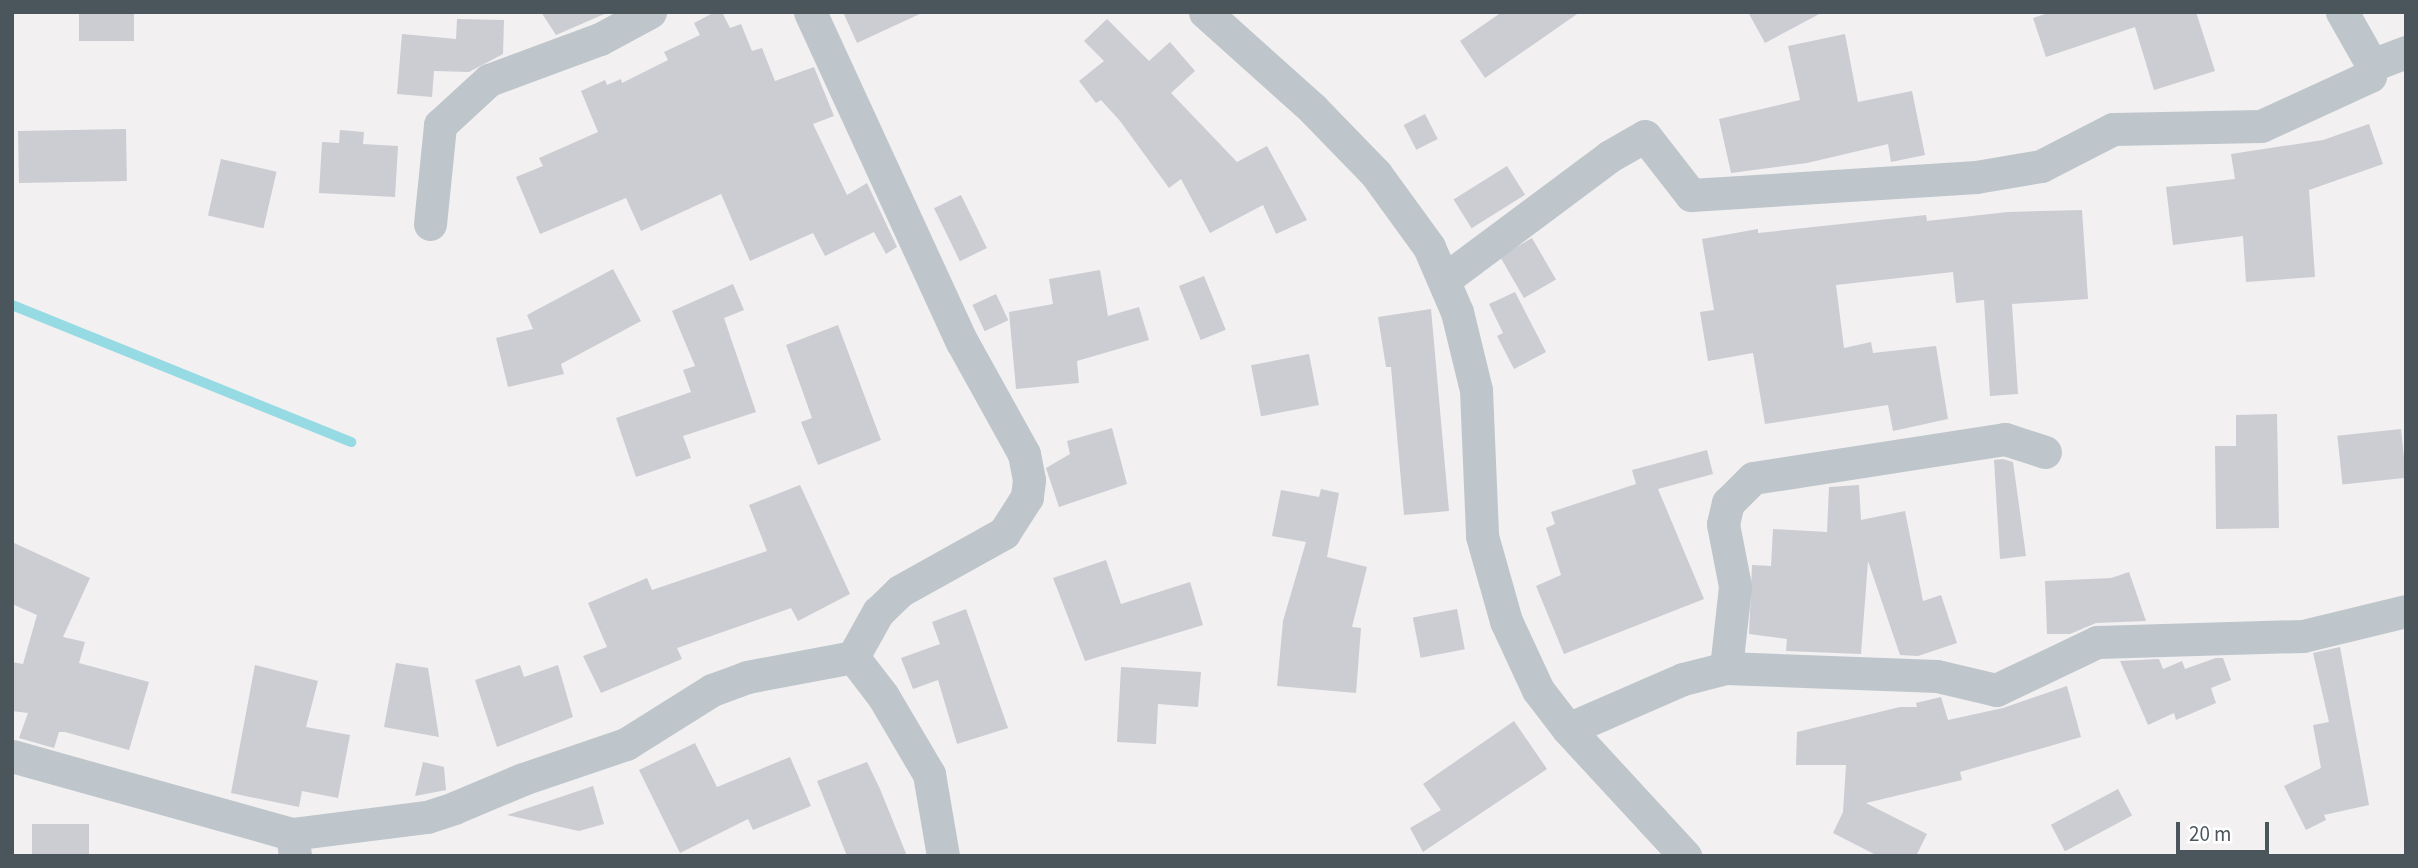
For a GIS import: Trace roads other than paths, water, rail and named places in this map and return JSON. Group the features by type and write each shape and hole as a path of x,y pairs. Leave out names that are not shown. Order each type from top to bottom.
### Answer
{"street":[{"path":"430,224 440,125 489,80 600,39 650,12"},
{"path":"12,756 293,845 427,817 523,779 626,744 724,686 853,656 878,612 900,591 1004,533 1027,497 1029,480 1024,454 962,342 810,12"},
{"path":"1205,12 1313,109 1376,174 1429,247 1445,279 1476,390 1482,536 1506,621 1538,690 1568,729 1685,856"},
{"path":"1445,279 1610,156 1645,136 1691,195 1976,177 2041,166 2113,129 2261,126 2359,85 2370,76 2372,65 2342,12"},
{"path":"2372,65 2406,52"},
{"path":"1726,668 1735,586 1723,524 1728,503 1753,478 2005,439 2045,452"},
{"path":"1568,729 1684,679 1726,668 1937,676 1996,690 2097,642 2303,636 2406,611"},
{"path":"853,656 883,696 929,774 943,856"}],"waterway":[{"path":"12,305 351,442"}]}
